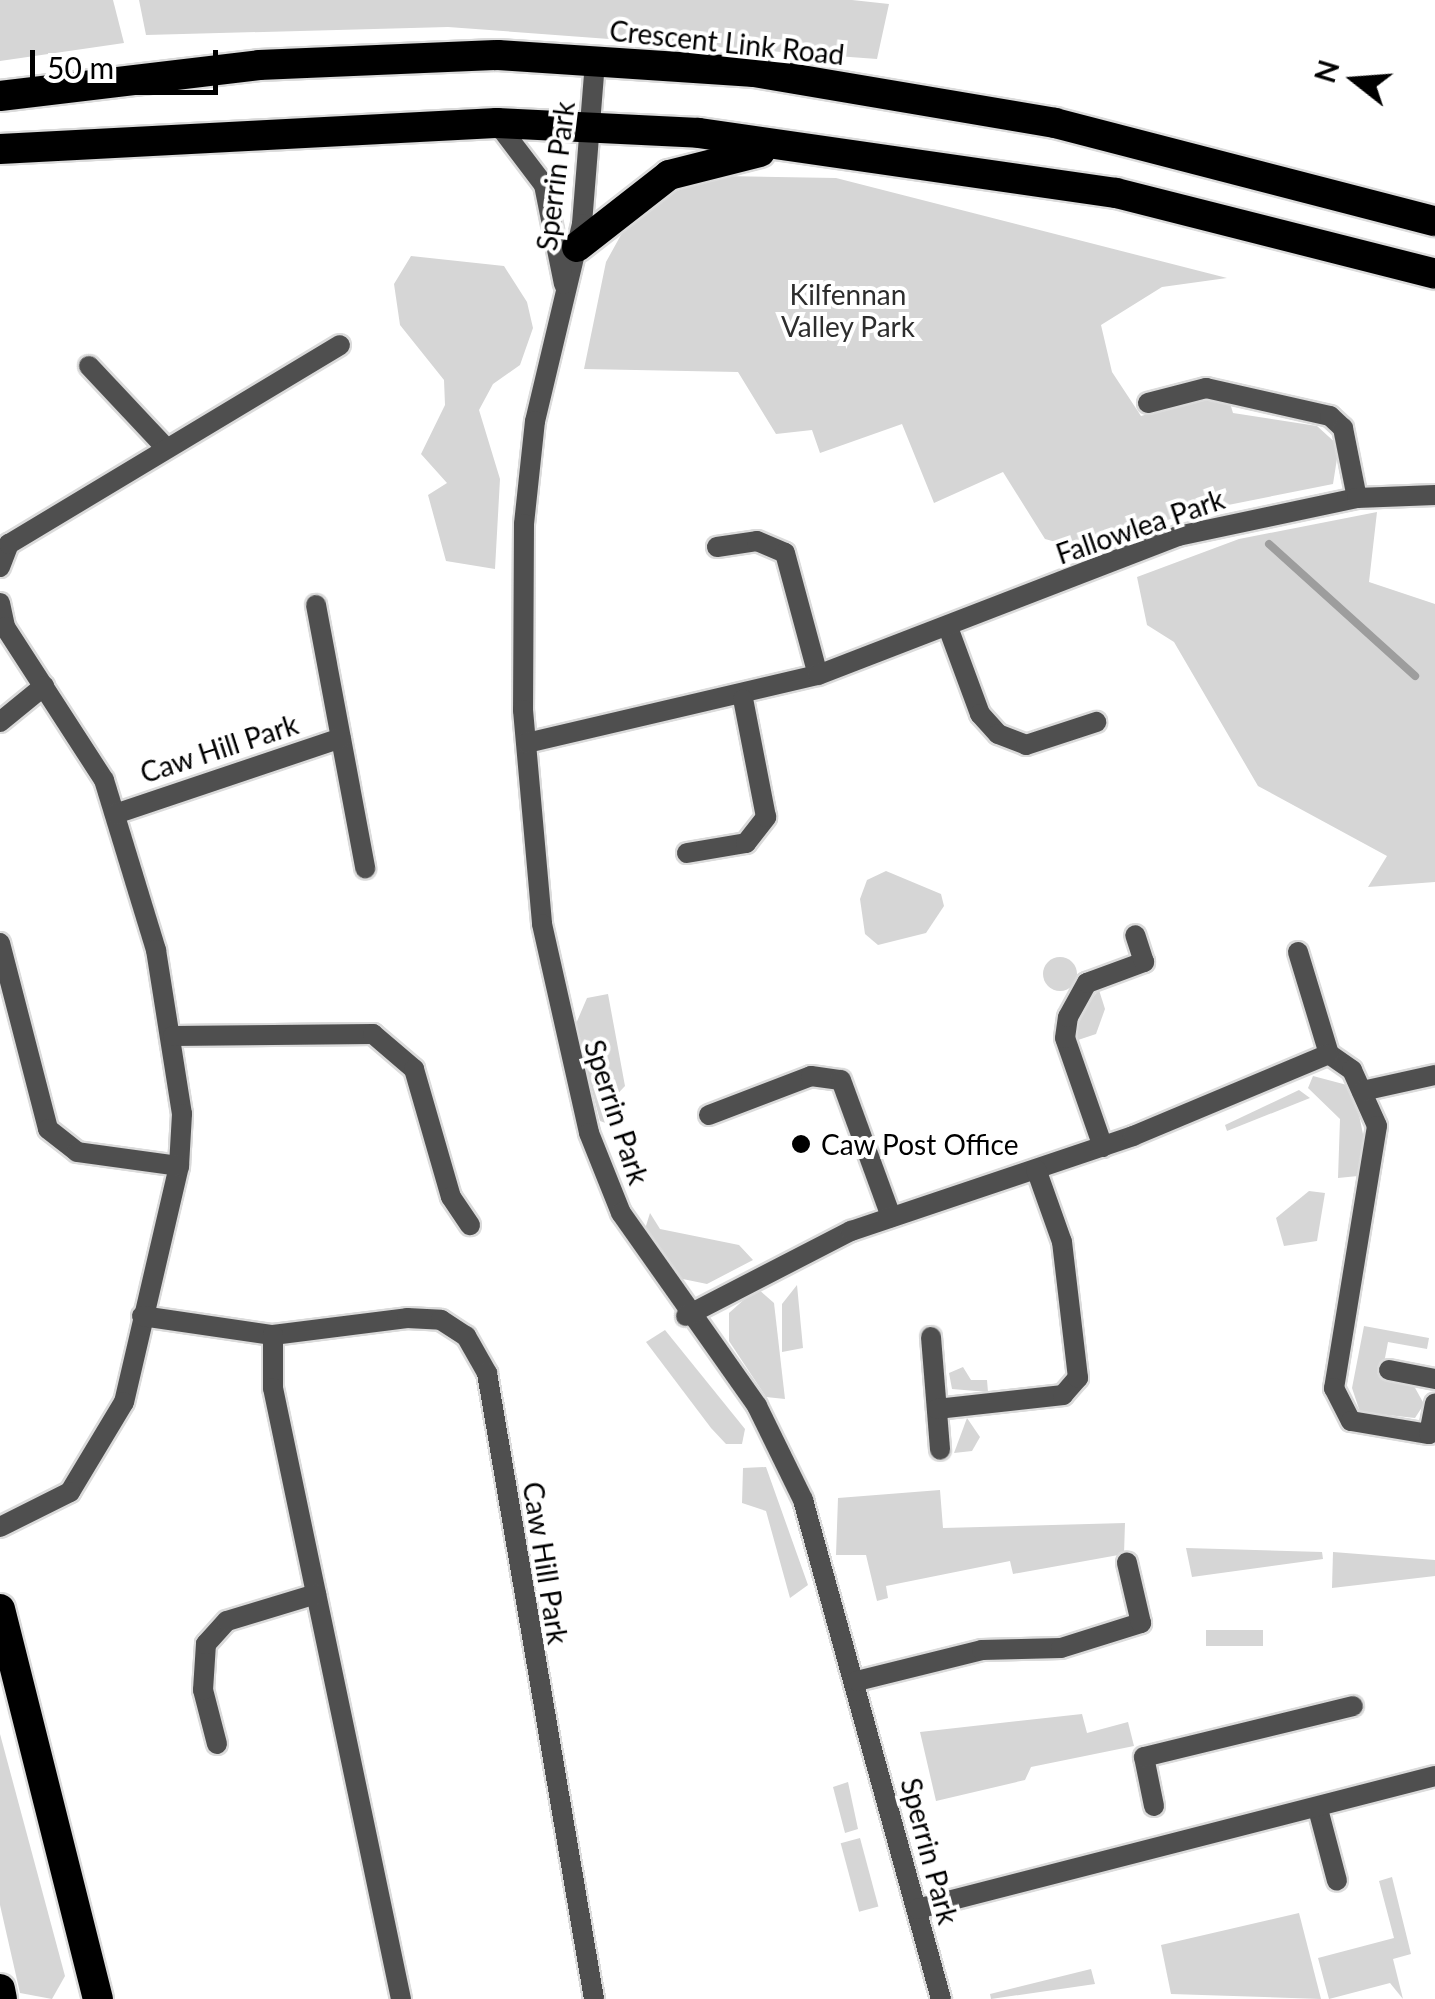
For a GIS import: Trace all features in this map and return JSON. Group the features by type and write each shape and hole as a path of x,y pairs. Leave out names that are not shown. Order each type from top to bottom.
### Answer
{"highway":[{"name":"Crescent Link Road","path":"0,96 259,65 498,55 754,72 936,99 1435,221"},
{"path":"0,150 497,123 590,127 803,147 1116,193 1435,274"},
{"path":"577,247 669,174 803,147"},
{"path":"0,1609 98,1999"},
{"path":"0,1990 2,1999"}],"street":[{"name":"Sperrin Park","path":"595,62 577,247 535,420 524,524 526,744 542,924 589,1133 622,1213 686,1316 782,1454 857,1681 941,1999"},
{"name":"Sperrin Park","path":"497,123 544,185 565,296"},
{"path":"0,567 10,544 165,447 340,345"},
{"path":"89,366 165,447"},
{"path":"1148,403 1206,388 1330,416 1343,428 1356,498"},
{"name":"Fallowlea Park","path":"526,744 744,699 950,630 1178,536 1356,498 1435,496"},
{"path":"717,547 758,541 784,553 818,675"},
{"name":"Caw Hill Park","path":"0,603 115,814 173,1036 179,1166 124,1402 96,1460 40,1514 0,1527"},
{"name":"Caw Hill Park","path":"316,605 365,868"},
{"path":"950,630 980,714 998,734 1026,745 1096,722"},
{"path":"0,722 44,686"},
{"path":"687,853 746,842 766,817 744,699"},
{"name":"Caw Hill Park","path":"115,814 341,738"},
{"path":"1103,1146 1065,1038 1068,1017 1087,983 1144,962 1135,936"},
{"path":"0,944 48,1129 77,1152 179,1166"},
{"path":"1298,952 1329,1054 1362,1091 1377,1126 1374,1178 1334,1388 1351,1421 1390,1428 1430,1434 1435,1404"},
{"path":"173,1036 373,1034 414,1069 451,1197 470,1225"},
{"path":"686,1316 891,1217 1103,1146 1329,1054"},
{"path":"1362,1091 1435,1075"},
{"path":"709,1115 812,1076 841,1080 891,1217"},
{"path":"937,1410 1063,1395 1078,1378 1062,1242 1036,1169"},
{"name":"Caw Hill Park","path":"142,1316 273,1335 441,1320 466,1336 487,1373 594,1999"},
{"path":"273,1335 273,1388 400,1999"},
{"path":"931,1337 940,1450"},
{"path":"1389,1370 1435,1379"},
{"path":"857,1681 982,1650 1061,1648 1141,1623 1127,1563"},
{"path":"217,1744 203,1690 206,1644 227,1621 316,1594"},
{"path":"1154,1806 1144,1757 1353,1706"},
{"path":"917,1910 1435,1776"},
{"path":"1318,1808 1337,1881"}],"green space":[{"path":"0,0 113,0 124,43 0,61"},
{"path":"139,0 852,0 889,4 877,59 448,27 146,35"},
{"name":"Kilfennan Valley Park","path":"722,176 836,178 1227,278 1162,287 1101,325 1112,372 1141,416 1206,397 1230,403 1233,413 1317,426 1339,446 1333,484 1193,512 1078,548 1045,539 1003,472 934,503 902,424 820,453 812,430 776,434 738,372 584,369 606,262 627,224 670,193"},
{"path":"411,256 504,266 527,302 533,328 520,365 493,384 479,410 500,479 495,569 446,561 428,495 447,483 421,454 445,405 444,380 400,325 394,284"},
{"path":"1377,512 1369,582 1435,604 1435,882 1368,887 1387,856 1258,786 1174,642 1147,625 1137,577 1239,539"},
{"path":"886,871 941,894 944,906 926,933 878,945 865,934 860,899 867,880"},
{"path":"1060,957 1072,962 1077,974 1072,986 1060,991 1048,986 1043,974 1048,962"},
{"path":"1099,990 1105,1009 1096,1034 1078,1040 1078,1014"},
{"path":"608,994 625,1086 610,1102 611,1125 600,1121 575,1026 587,998"},
{"path":"1313,1076 1347,1085 1356,1100 1364,1139 1358,1176 1338,1178 1340,1119 1308,1088"},
{"path":"1299,1090 1310,1098 1227,1131 1225,1125"},
{"path":"1309,1191 1325,1193 1317,1241 1284,1246 1276,1218"},
{"path":"650,1213 660,1229 739,1245 753,1260 707,1284 678,1278 645,1229"},
{"path":"797,1285 803,1348 782,1352 782,1304"},
{"path":"757,1288 774,1303 785,1399 766,1397 729,1341 729,1313"},
{"path":"1364,1326 1429,1338 1427,1349 1388,1342 1381,1379 1414,1386 1424,1404 1415,1418 1360,1412 1352,1388"},
{"path":"665,1330 745,1429 742,1444 726,1444 646,1342"},
{"path":"963,1367 971,1380 987,1380 988,1392 952,1389 949,1373"},
{"path":"967,1418 980,1437 972,1451 954,1453"},
{"path":"766,1467 808,1585 790,1598 766,1511 742,1503 743,1468"},
{"path":"940,1490 943,1528 1125,1523 1124,1554 1013,1574 1010,1561 886,1586 888,1598 877,1601 866,1555 836,1555 838,1498"},
{"path":"1186,1548 1322,1552 1323,1559 1192,1577"},
{"path":"1333,1552 1435,1560 1435,1576 1332,1588"},
{"path":"1206,1630 1263,1630 1263,1646 1206,1646"},
{"path":"1082,1714 1087,1733 1128,1722 1134,1746 1031,1767 1025,1780 936,1801 920,1732"},
{"path":"0,1734 65,1976 52,1999 20,1993 0,1905"},
{"path":"848,1782 858,1829 845,1833 833,1787"},
{"path":"860,1838 878,1907 859,1912 841,1843"},
{"path":"1392,1877 1411,1954 1393,1959 1403,1999 1390,1983 1329,1999 1318,1958 1394,1938 1379,1881"},
{"path":"1299,1913 1321,1999 1171,1994 1161,1945"},
{"path":"1091,1969 1095,1984 991,1999 990,1994"}],"waterway":[{"path":"1269,544 1415,676"}],"place":[{"name":"Caw Post Office","path":"801,1144"}]}
